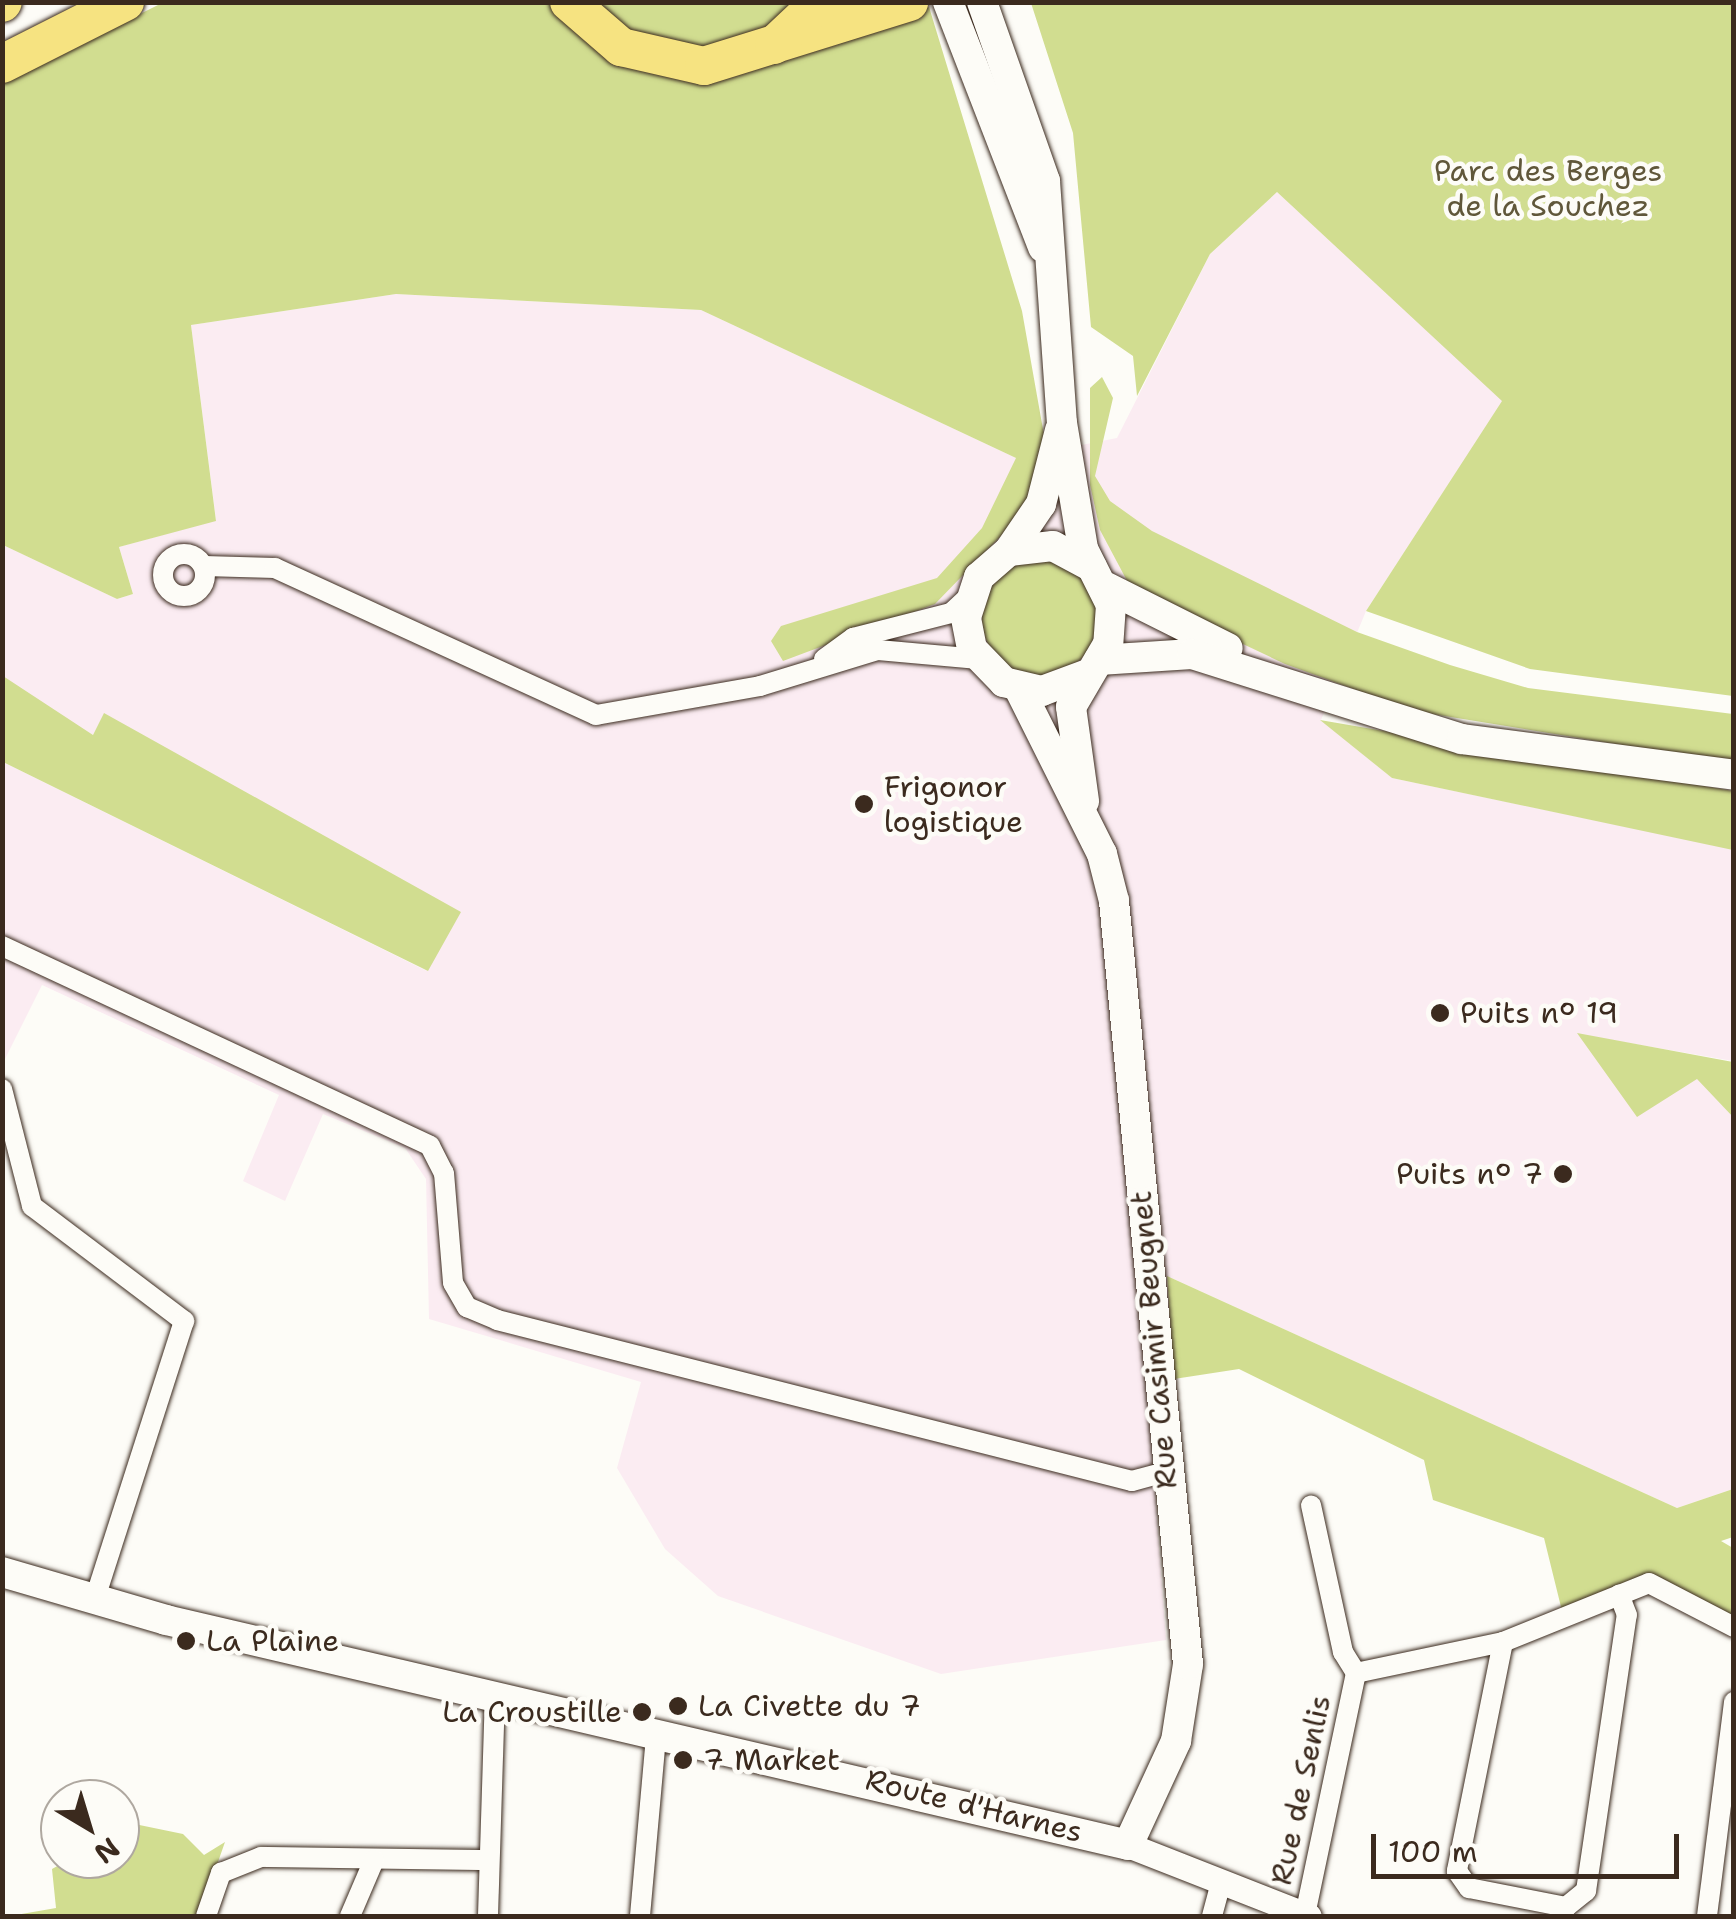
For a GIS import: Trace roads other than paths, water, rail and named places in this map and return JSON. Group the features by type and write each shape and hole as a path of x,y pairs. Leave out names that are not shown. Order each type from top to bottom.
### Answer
{"highway":[{"path":"2,41 73,2"},
{"path":"2,64 125,2"},
{"path":"570,2 621,47 673,64 704,66 909,2"},
{"path":"771,48 820,2"}],"main road":[{"path":"951,2 1000,44"},
{"path":"951,2 1052,268"},
{"path":"982,2 1000,44 1045,181 1062,422 1112,624 1070,718 1090,828"},
{"path":"1062,422 1045,495 1009,551 970,596 978,659 1019,688 1090,828"},
{"path":"1009,551 1053,546 1099,577 1272,676"},
{"path":"1019,688 1054,688 1092,668 1165,651 1272,676 1462,739 1734,775"},
{"name":"Rue Casimir Beugnet","path":"1090,828 1114,901 1166,1472 1188,1664 1172,1754 1128,1845"},
{"name":"Route d'Harnes","path":"2,1572 94,1600 495,1698 1128,1845"}],"street":[{"path":"204,566 275,568 596,714 728,694 816,665 913,648 978,659"},
{"path":"816,665 853,638 952,613 970,596"},
{"path":"2,946 430,1146 444,1172 453,1283 467,1307 496,1320 1132,1481 1166,1472"},
{"path":"5,1092 32,1206 184,1320 94,1600"},
{"name":"Rue de Senlis","path":"1307,1916 1356,1673 1343,1652 1311,1505"},
{"path":"1356,1673 1503,1642 1648,1584 1734,1627"},
{"path":"1503,1642 1459,1879 1577,1903 1626,1615 1619,1594"},
{"path":"488,1916 495,1698"},
{"path":"1707,1916 1734,1702"},
{"path":"640,1916 656,1735"},
{"path":"1128,1845 1307,1916"},
{"path":"206,1916 221,1873 261,1857 488,1860"},
{"path":"350,1916 374,1860"},
{"path":"1212,1916 1221,1882"}],"place":[{"name":"Frigonor logistique","path":"864,804"},
{"name":"Puits n° 19","path":"1440,1013"},
{"name":"Puits n° 7","path":"1563,1174"},
{"name":"La Plaine","path":"186,1641"},
{"name":"La Civette du 7","path":"678,1706"},
{"name":"La Croustille","path":"642,1712"},
{"name":"7 Market","path":"683,1760"}],"park label":[{"name":"Parc des Berges de la Souchez","path":"1548,188"}]}
